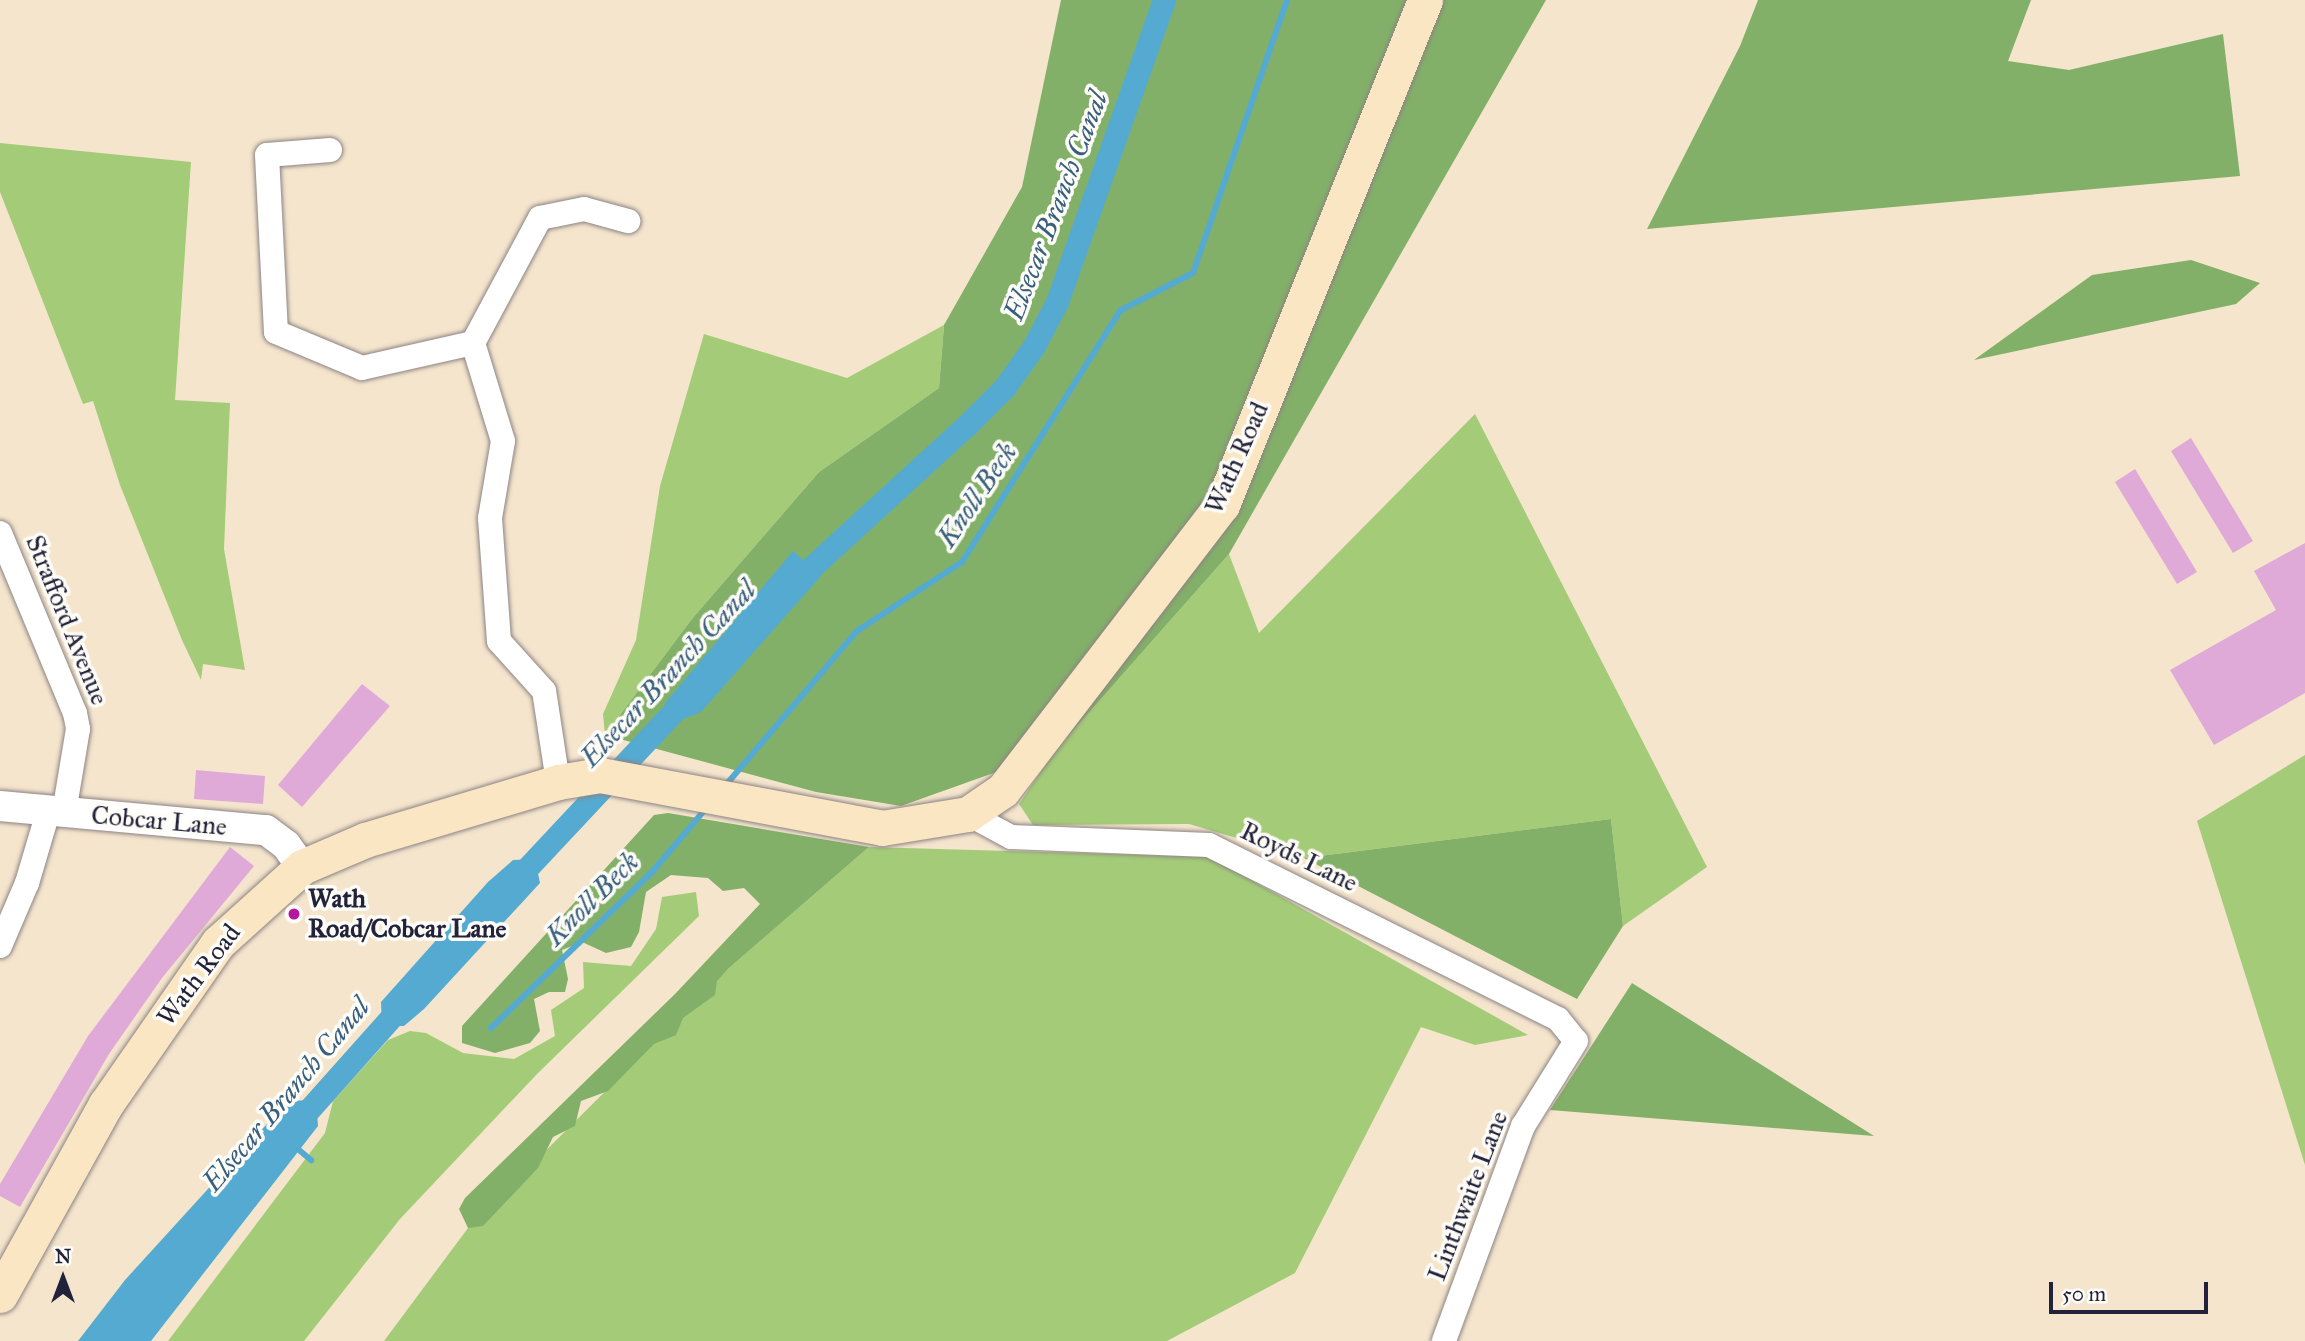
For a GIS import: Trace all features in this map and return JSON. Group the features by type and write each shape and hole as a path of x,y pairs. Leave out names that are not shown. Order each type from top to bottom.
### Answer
{"main road":[{"name":"Wath Road","path":"0,1295 106,1104 218,943 302,867 365,840 558,782 600,775 882,828 968,814 1003,790 1222,505 1425,0"}],"street":[{"path":"330,150 267,155 276,332 362,368 473,343"},
{"path":"558,782 544,691 499,641 490,518 503,441 473,343 540,218 584,209 628,220"},
{"name":"Strafford Avenue","path":"0,533 75,713 78,729 56,812 0,946"},
{"name":"Cobcar Lane","path":"0,806 266,830 286,845 302,867"},
{"name":"Royds Lane","path":"968,814 1011,837 1209,845 1558,1018 1576,1041"},
{"name":"Linthwaite Lane","path":"1444,1341 1522,1126 1576,1041"}],"green space":[{"path":"1061,0 1546,0 1229,554 1055,751 901,806 816,792 605,735 691,620 819,472 939,388 944,325 1022,187"},
{"path":"1758,0 2031,0 2008,61 2069,70 2223,34 2240,176 1647,229 1740,46"},
{"path":"0,143 191,162 175,400 230,403 224,549 245,670 203,664 201,680 182,640 120,485 93,401 83,404 0,192"},
{"path":"2191,260 2260,283 2236,304 1974,360 2092,275"},
{"path":"944,325 939,388 819,472 691,620 605,735 603,714 636,640 660,486 704,334 847,378"},
{"path":"1475,414 1707,867 1623,926 1611,819 1304,858 1189,824 1033,825 1019,804 1055,751 1229,554 1259,633"},
{"path":"2305,755 2305,1165 2197,821"},
{"path":"668,813 869,847 728,969 717,981 715,995 683,1018 676,1035 654,1044 608,1091 581,1101 575,1126 553,1137 538,1168 483,1226 468,1228 459,1209 465,1198 675,994 760,904 744,888 723,891 708,878 671,875 646,892 639,932 631,947 606,953 582,942 562,950 568,979 565,992 549,992 534,999 540,1031 530,1043 495,1053 462,1043 462,1026 654,815"},
{"path":"1611,819 1623,926 1577,999 1304,858"},
{"path":"869,847 1210,857 1528,1035 1475,1045 1421,1027 1295,1273 1167,1341 384,1341 468,1228 728,969"},
{"path":"696,892 699,916 537,1074 400,1219 304,1341 168,1341 325,1133 333,1101 388,1040 410,1031 426,1033 463,1053 514,1059 555,1036 551,1010 584,988 583,962 631,966 656,929 662,897"},
{"path":"1632,983 1874,1136 1550,1110"}],"water":[{"path":"793,551 821,576 701,712 678,721 665,703"},
{"path":"535,859 540,883 424,1009 404,1026 382,1026 381,1002 488,882 513,860"},
{"path":"316,1100 318,1126 151,1341 78,1341 125,1280 288,1101"}],"building":[{"path":"2191,438 2253,541 2233,553 2171,451"},
{"path":"2135,469 2197,572 2177,584 2115,482"},
{"path":"2305,543 2305,693 2214,745 2170,670 2276,610 2254,571"},
{"path":"362,684 390,706 302,807 278,785"},
{"path":"196,770 265,776 263,804 194,799"},
{"path":"230,847 254,866 162,978 109,1054 20,1207 0,1196 0,1184 88,1036"}],"waterway":[{"name":"Elsecar Branch Canal","path":"790,587 967,425 1005,387 1034,346 1057,302 1164,0"},
{"name":"Knoll Beck","path":"725,786 857,631 962,562 1121,310 1193,273 1287,0"},
{"name":"Elsecar Branch Canal","path":"515,881 693,691"},
{"name":"Knoll Beck","path":"491,1028 653,871 707,807"},
{"name":"Elsecar Branch Canal","path":"297,1123 402,1005"},
{"path":"299,1150 311,1160"}],"place":[{"name":"Wath Road/Cobcar Lane","path":"294,914"}]}
